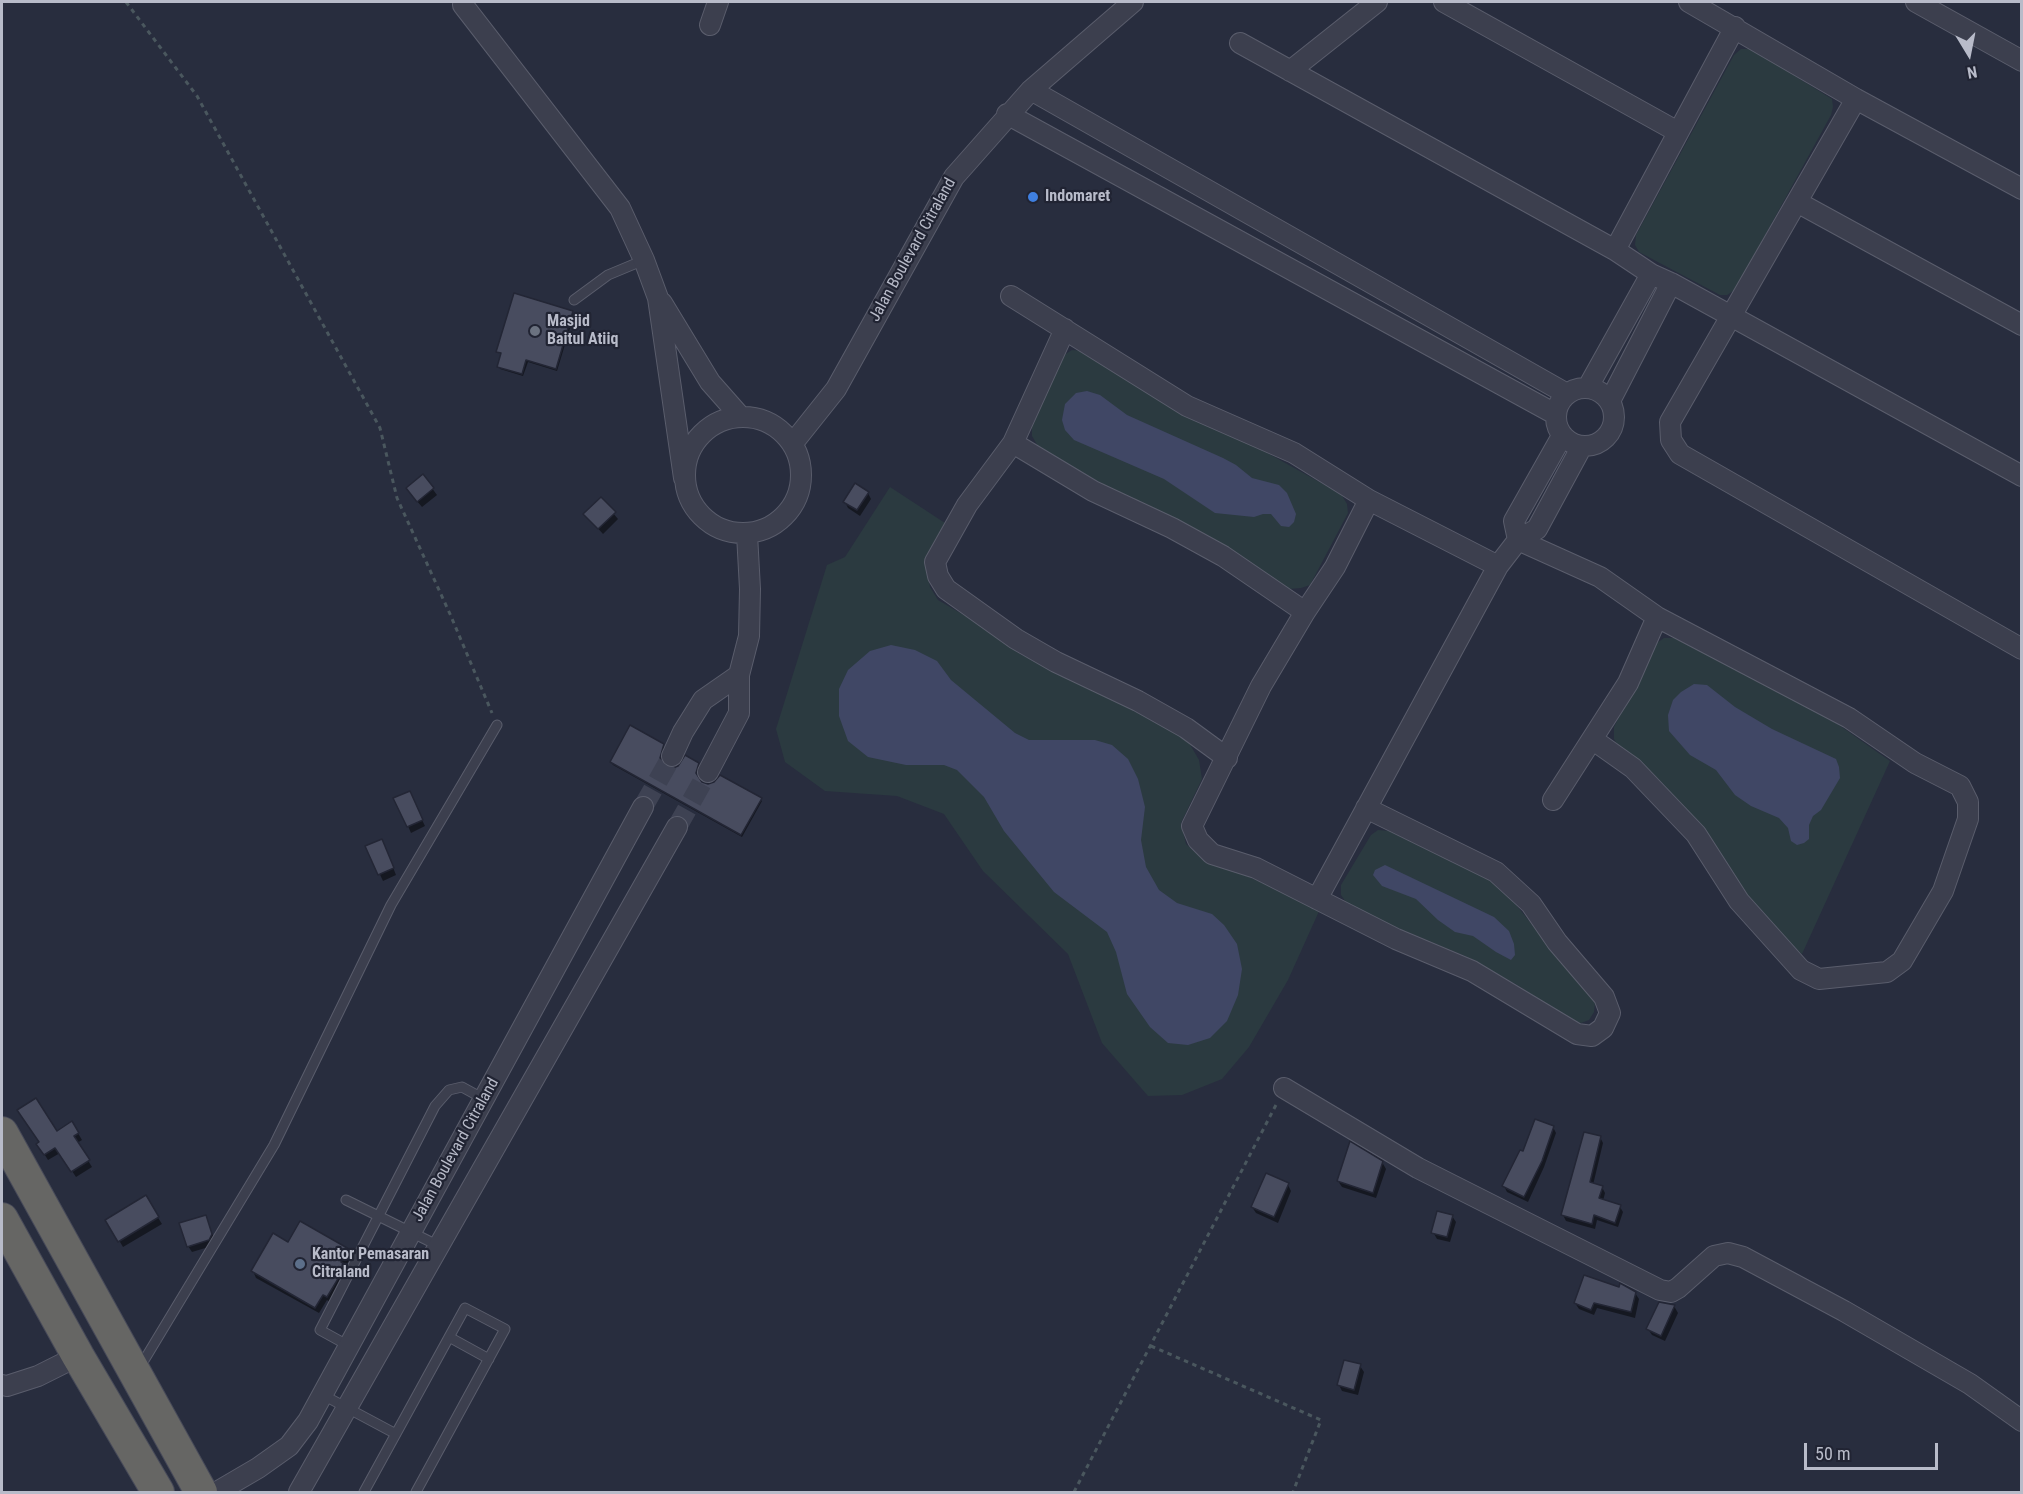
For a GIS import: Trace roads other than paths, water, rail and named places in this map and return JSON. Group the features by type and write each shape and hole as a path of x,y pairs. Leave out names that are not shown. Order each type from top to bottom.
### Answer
{"highway":[{"path":"2,1133 201,1492"},
{"path":"2,1219 14,1249 158,1492"}],"street":[{"path":"710,25 718,2"},
{"name":"Jalan Boulevard Citraland","path":"793,443 836,389 954,177 1030,90 1133,2"},
{"path":"1290,71 1377,2"},
{"path":"1444,2 1678,132"},
{"path":"1689,2 1856,99 2022,189"},
{"path":"1916,2 1940,8 2022,61"},
{"path":"463,5 620,208 644,260 658,298 710,382 740,416"},
{"path":"1615,250 1735,27"},
{"path":"1239,43 1615,250 1652,274 2022,476"},
{"path":"1030,90 1567,394"},
{"path":"1856,99 1670,422 1671,440 1680,454 2022,649"},
{"path":"1007,114 1555,414"},
{"path":"1130,181 1144,154"},
{"path":"1797,202 2022,325"},
{"path":"1588,387 1652,274"},
{"path":"1610,401 1671,283"},
{"path":"1011,296 1187,406 1294,453 1369,500 1498,566"},
{"path":"658,298 684,478 693,508 716,528 747,534 776,525 797,502 803,472 793,443 770,422 740,416 711,425 690,448 684,478"},
{"path":"1065,329 1013,442 967,504 935,562 938,576 946,589 1016,639 1056,662 1138,700 1186,728 1227,758"},
{"path":"1588,387 1601,392 1610,401 1615,417 1610,432 1598,443 1582,446 1571,443 1562,436 1555,414 1559,403 1567,394 1588,387"},
{"path":"1518,540 1514,521 1562,436"},
{"path":"1013,442 1093,492 1172,528 1223,556 1305,612"},
{"path":"1317,899 1498,566 1518,540 1537,529 1582,446"},
{"path":"1366,808 1496,872 1531,904 1557,942 1604,997 1610,1013 1603,1028 1592,1036 1577,1034 1472,971 1396,939 1256,868 1212,854 1198,840 1192,826 1261,686 1335,567 1369,500"},
{"path":"708,772 739,713 739,675 749,636 750,589 747,534"},
{"path":"1518,540 1600,577 1657,617 1849,718 1915,763 1960,786 1968,802 1968,819 1943,891 1902,961 1887,972 1820,979 1801,970 1739,901 1696,834 1633,768 1592,739"},
{"path":"1554,800 1628,682 1657,617"},
{"path":"672,756 683,732 694,718 703,699 739,675"},
{"name":"Jalan Boulevard Citraland","path":"217,1492 258,1468 289,1446 309,1421 643,807"},
{"name":"Jalan Boulevard Citraland","path":"299,1492 677,827"},
{"path":"1284,1088 1418,1168 1660,1290 1671,1292 1678,1288 1714,1256 1728,1253 1743,1257 1844,1311 1970,1384 2022,1421"},
{"path":"2,1385 7,1386 38,1376 78,1356"}],"lane":[{"path":"574,300 608,275 644,260"},
{"path":"136,1374 274,1145 391,905 497,725"},
{"path":"350,1347 320,1330 435,1106 449,1090 462,1087 484,1099"},
{"path":"346,1200 439,1246"},
{"path":"364,1492 465,1308 505,1329 416,1492"},
{"path":"449,1337 489,1359"},
{"path":"323,1395 396,1434"}],"water":[{"path":"1087,391 1100,395 1127,415 1223,458 1252,478 1279,485 1287,493 1296,514 1294,522 1289,527 1281,526 1271,514 1254,517 1215,513 1164,479 1074,440 1065,430 1062,420 1065,404 1076,393"},
{"path":"891,645 915,650 937,661 951,680 1015,733 1029,740 1095,740 1112,745 1128,759 1138,779 1145,807 1141,840 1146,867 1159,890 1177,903 1212,914 1224,925 1237,944 1242,969 1238,995 1227,1021 1210,1038 1188,1045 1168,1043 1150,1027 1127,994 1116,952 1107,932 1054,892 1004,831 984,797 957,770 944,765 906,765 868,757 848,741 839,716 839,689 848,670 870,651"},
{"path":"1694,684 1707,685 1735,707 1772,729 1836,759 1840,778 1821,810 1813,816 1809,825 1809,839 1804,843 1797,845 1791,841 1788,828 1779,818 1751,806 1735,795 1716,770 1690,755 1669,731 1668,715 1673,700"},
{"path":"1385,865 1494,917 1509,931 1515,955 1511,960 1473,936 1455,932 1438,920 1416,899 1382,886 1373,875 1375,870"}],"tunnel":[{"path":"643,807 672,756"},
{"path":"677,827 708,772"}],"place":[{"name":"Indomaret","path":"1033,197"},
{"name":"Masjid Baitul Atiiq","path":"535,331"},
{"name":"Kantor Pemasaran Citraland","path":"300,1264"}]}
